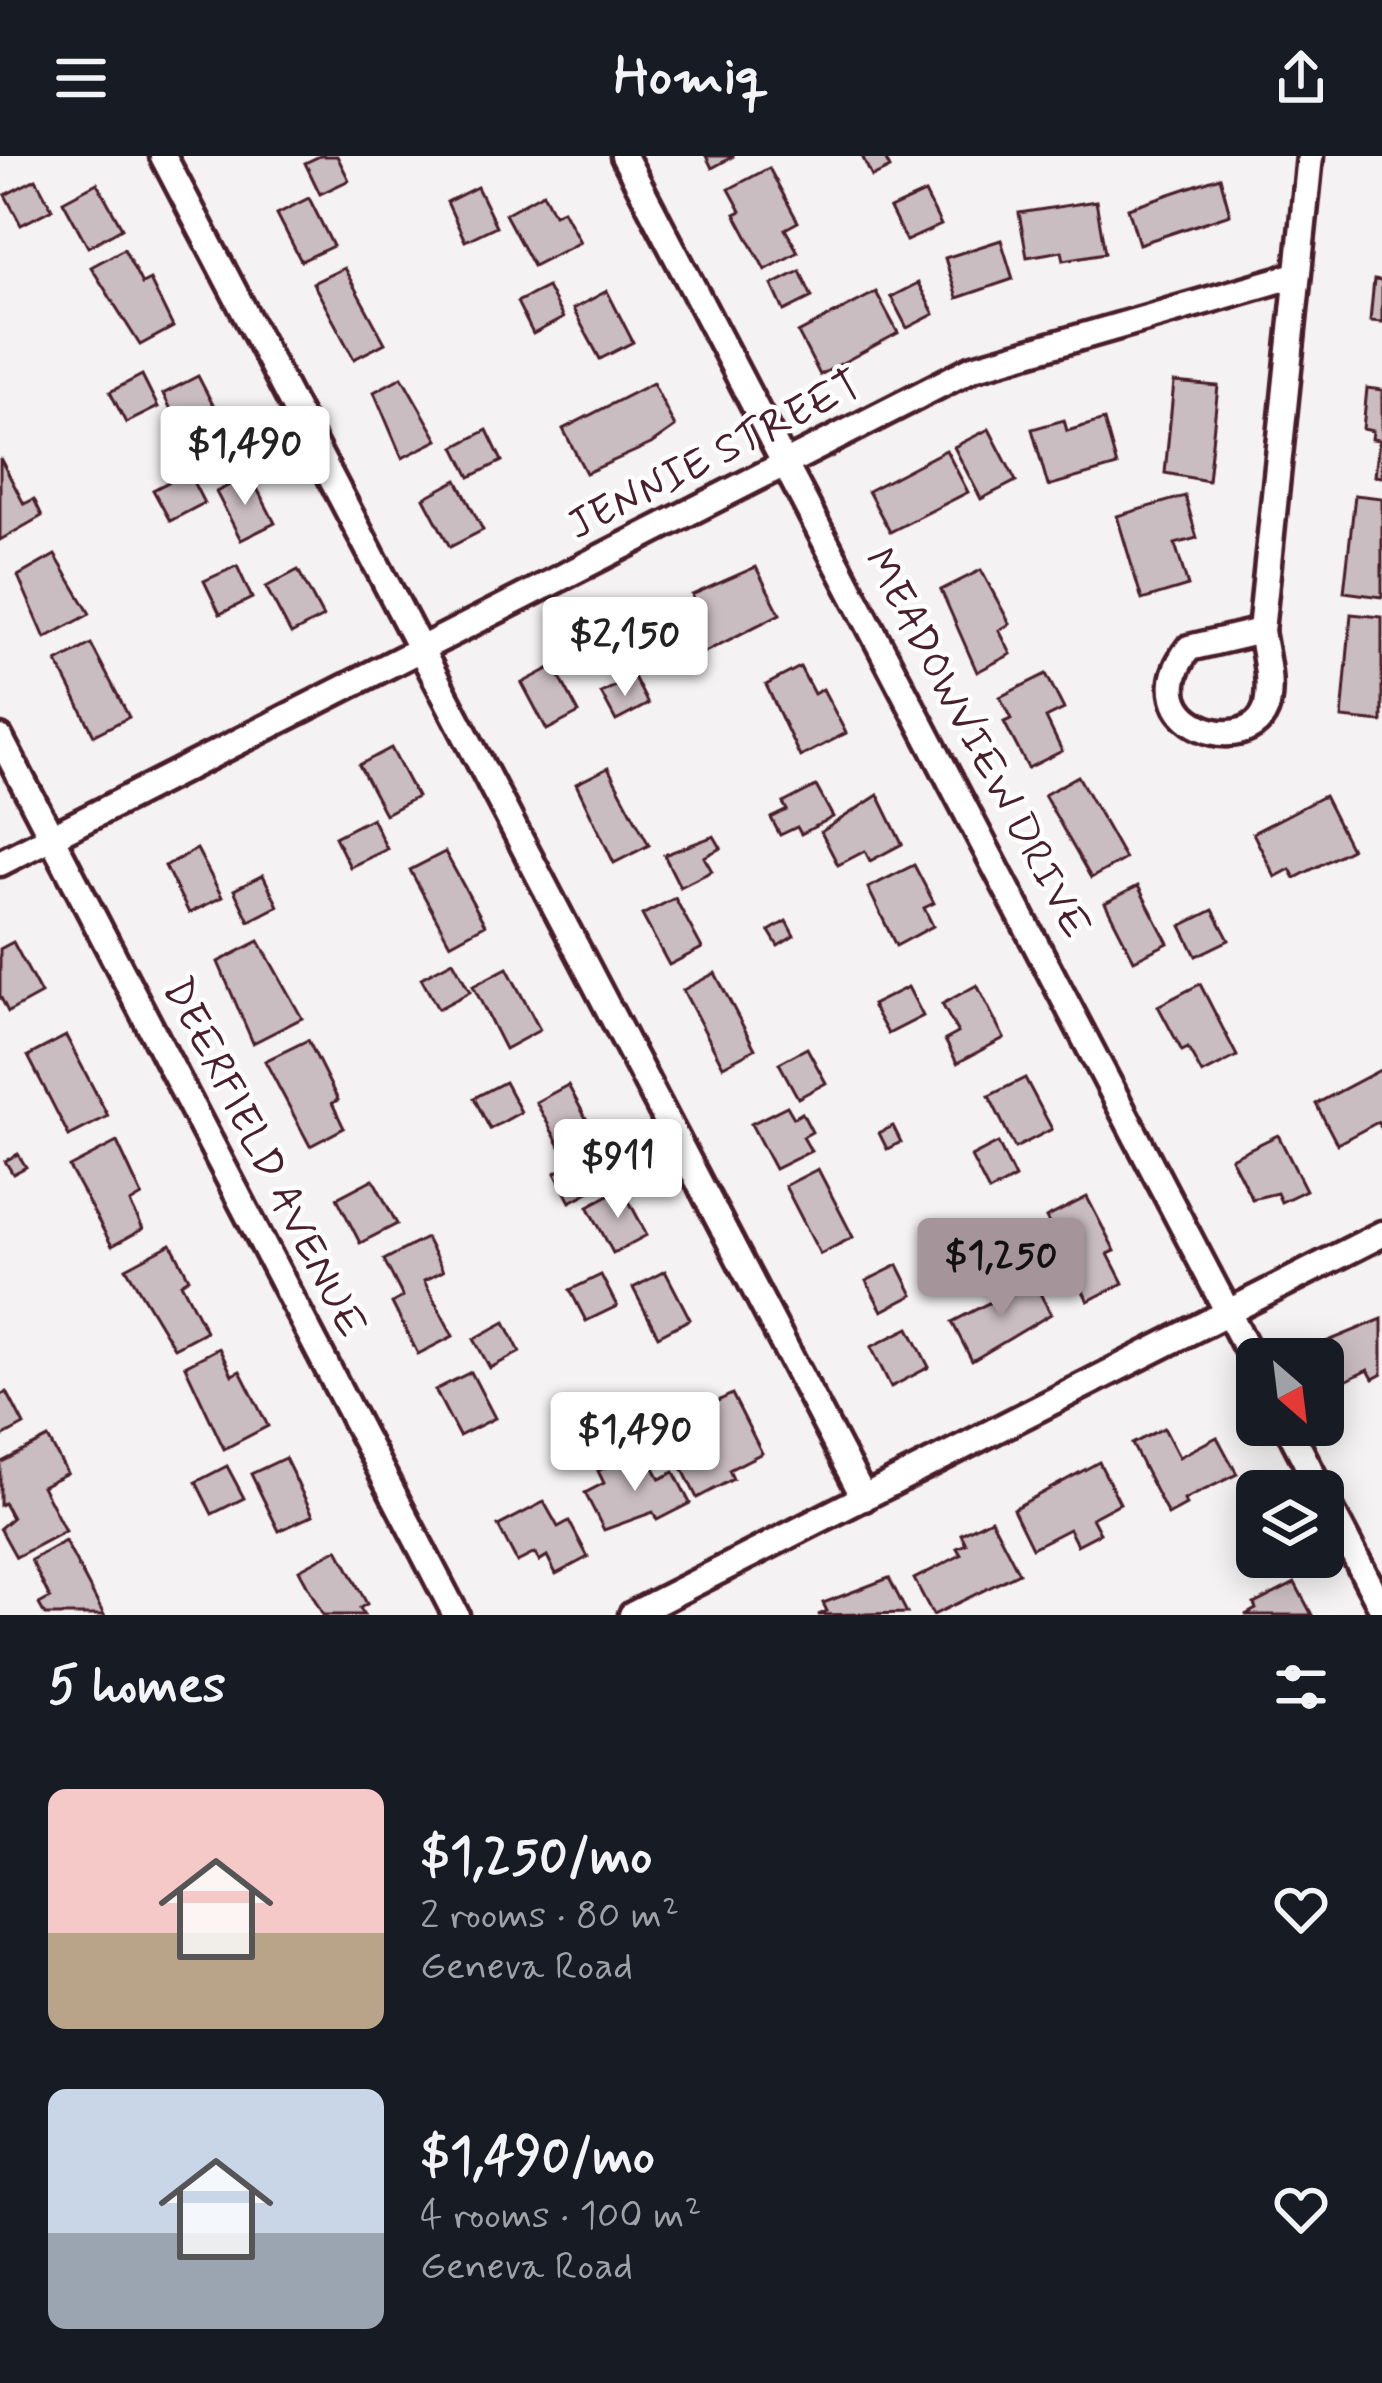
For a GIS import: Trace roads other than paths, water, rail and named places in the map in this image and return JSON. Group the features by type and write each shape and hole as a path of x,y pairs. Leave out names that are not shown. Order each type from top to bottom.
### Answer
{"street":[{"path":"163,156 864,1498"},
{"name":"MEADOWVIEW DRIVE","path":"624,156 1241,1338"},
{"path":"1261,631 1189,648 1172,682 1174,703 1184,719 1202,730 1222,734 1257,722 1266,710 1269,686 1261,631 1310,156"},
{"name":"JENNIE STREET","path":"0,863 973,368 1296,275"},
{"name":"DEERFIELD AVENUE","path":"0,738 456,1615"},
{"path":"632,1615 1382,1234"},
{"path":"1344,1535 1382,1608"}]}
